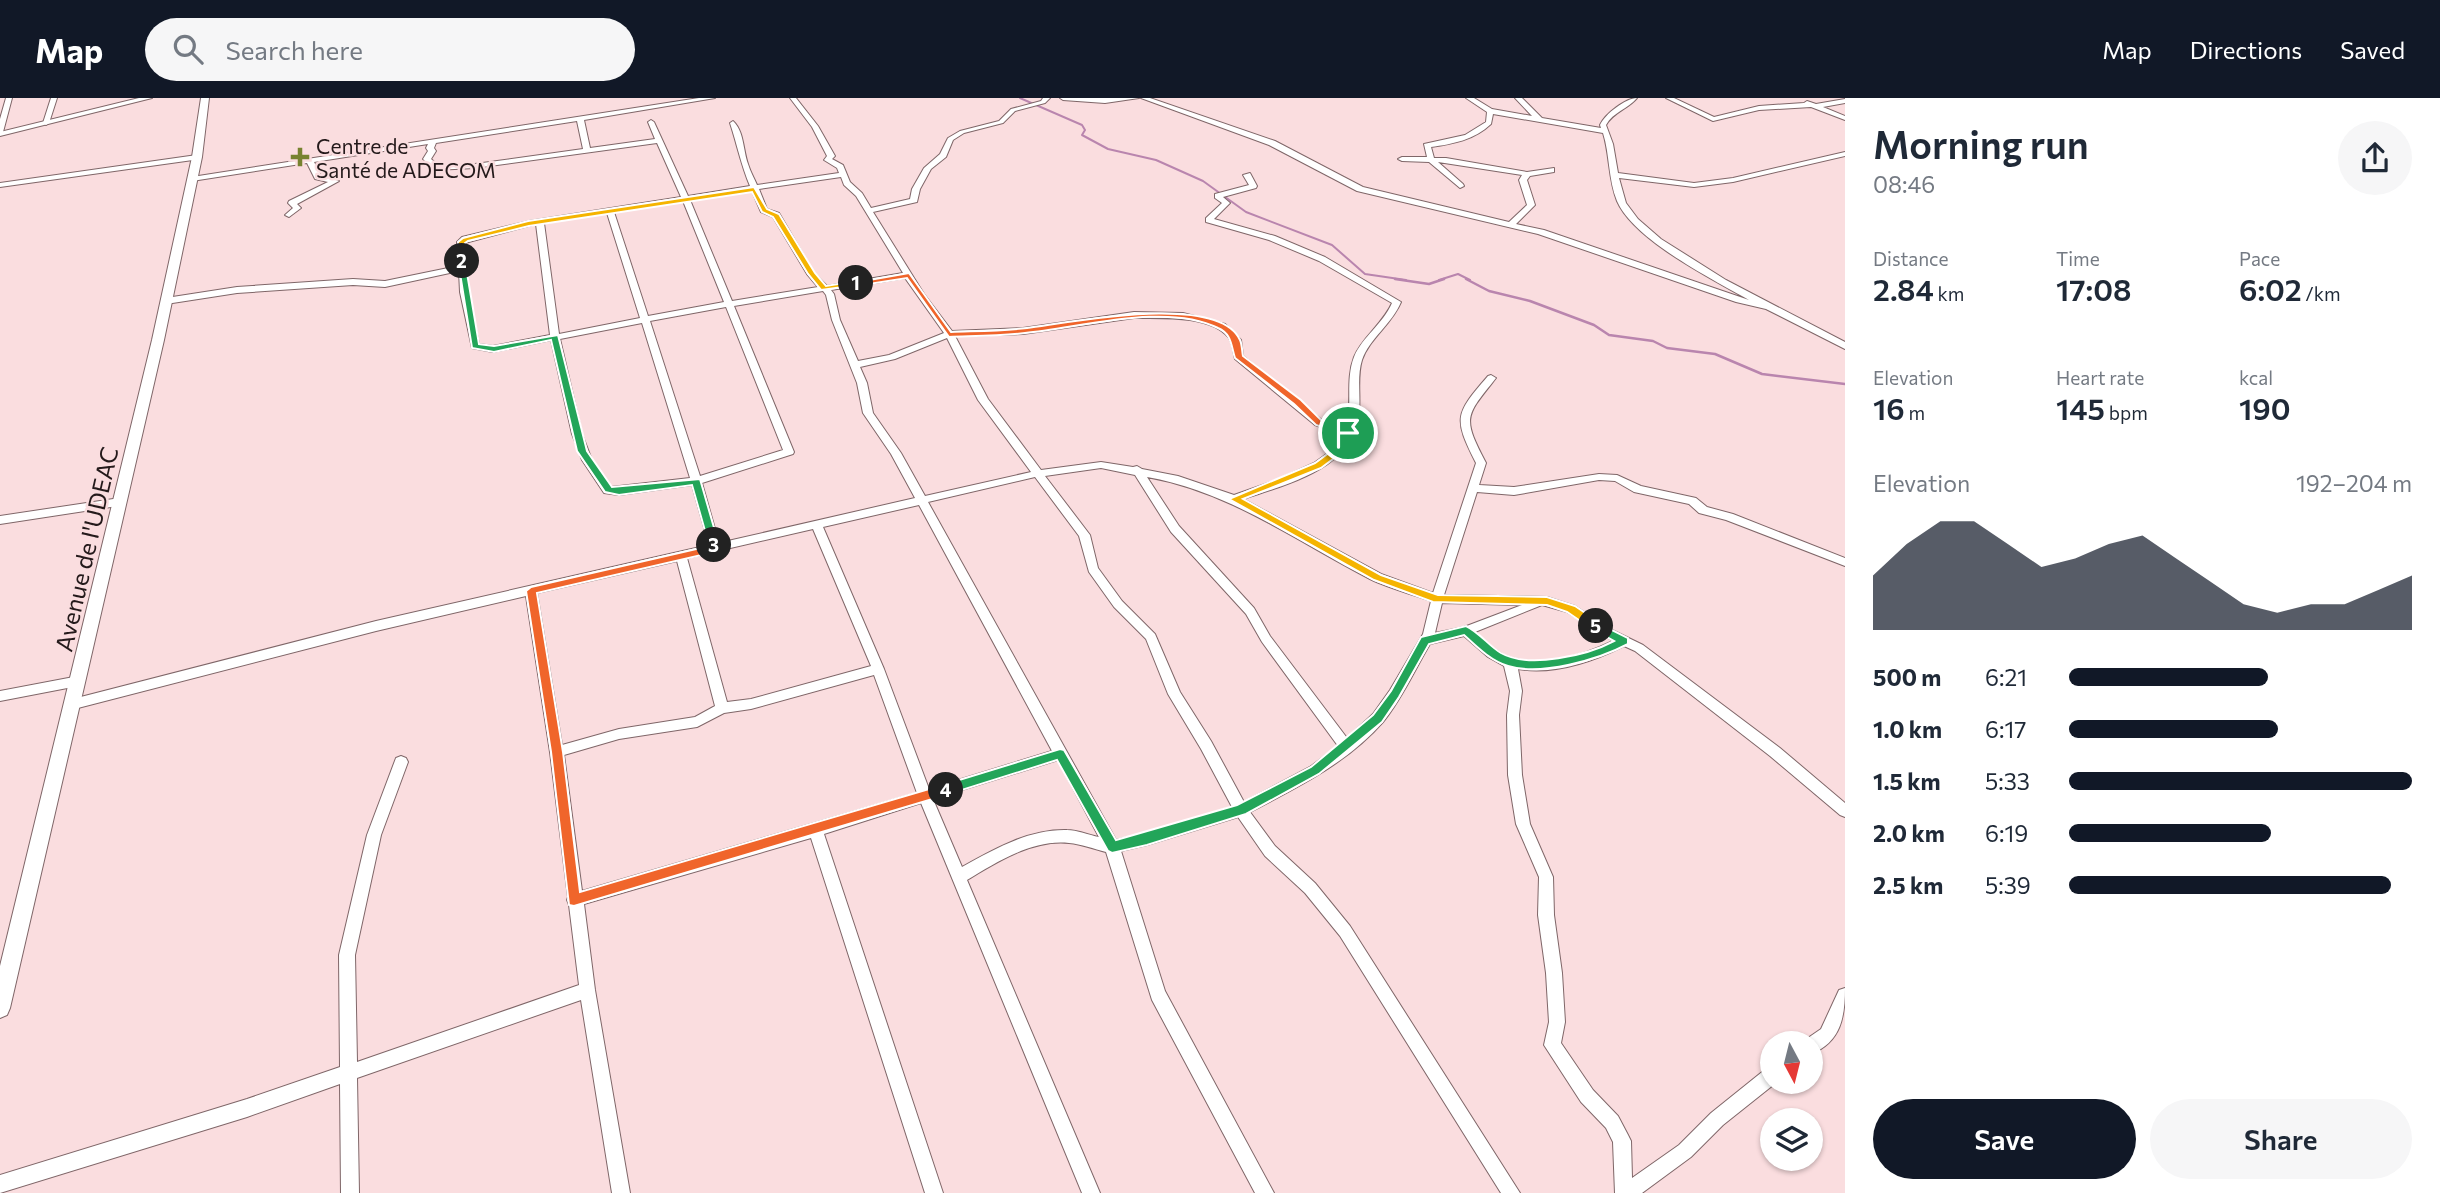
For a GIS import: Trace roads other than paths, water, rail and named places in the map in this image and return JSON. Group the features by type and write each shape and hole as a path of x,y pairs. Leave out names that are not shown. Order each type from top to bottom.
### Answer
{"main road":[{"name":"Avenue de I'UDEAC","path":"0,1008 74,704 166,301 197,157 205,98"}],"street":[{"path":"9,98 3,110 0,133 148,98"},
{"path":"46,123 54,98"},
{"path":"192,179 712,98"},
{"path":"793,98 815,126 831,156 828,160 840,167 847,183 869,211 949,334 983,400 1084,535 1093,569 1118,604 1151,636 1174,694 1206,745 1241,810 1270,851 1310,888 1345,931 1511,1193"},
{"path":"869,211 914,200 916,189 928,169 943,155 950,139 962,132 1001,122 1018,107 1062,98 1105,101 1136,98"},
{"path":"1144,98 1272,144 1360,189 1511,224 1739,300 1769,307"},
{"path":"1469,98 1490,111 1606,131"},
{"path":"1518,98 1539,119"},
{"path":"1634,98 1604,120 1623,205 1643,227 1716,277 1845,346"},
{"path":"1669,98 1713,119 1759,108 1814,106 1845,101"},
{"path":"1797,98 1845,118"},
{"path":"1461,186 1431,160 1427,146 1462,140 1481,131 1489,123 1490,111"},
{"path":"580,118 587,150"},
{"path":"540,222 555,337 582,451 608,490 619,491 696,481 789,452 686,199 651,122"},
{"path":"733,123 754,189 764,210 776,215 811,274 830,294 836,320 862,383 868,413 896,453 1112,847 1158,994 1265,1193"},
{"path":"433,142 432,152 427,159 437,168 660,141"},
{"path":"1615,175 1694,185 1733,180 1845,154"},
{"path":"0,185 197,157"},
{"path":"1402,159 1431,160 1527,174 1551,170"},
{"path":"289,215 297,208 292,203 335,181 318,177 310,161"},
{"path":"844,174 540,222 461,242 462,268 475,346 494,349 727,304 909,275"},
{"path":"1511,224 1531,205 1523,180 1527,174"},
{"path":"1234,499 1318,466 1334,454 1351,429 1358,358 1393,316 1397,302 1322,259 1272,238 1209,220 1226,203 1221,195 1253,186 1247,175"},
{"path":"610,212 715,548"},
{"path":"166,301 246,289 353,282 385,284 462,268"},
{"path":"854,365 883,359 949,334 1023,331 1134,315 1183,316 1222,326 1236,340 1238,357 1298,402 1319,423 1348,433"},
{"path":"959,877 995,856 1033,840 1068,836 1112,847 1241,810 1315,771 1378,718 1429,635 1437,599 1481,464 1463,428 1467,406 1491,378"},
{"path":"74,704 376,626 1040,473 1101,465 1137,470 1200,485 1234,499 1377,577 1437,599 1547,601 1571,609 1639,649 1765,743 1845,811"},
{"path":"1137,470 1175,529 1250,611 1266,639 1346,747"},
{"path":"1473,488 1514,491 1599,477 1617,478 1638,489 1692,501 1703,510 1729,517 1845,562"},
{"path":"0,520 120,502"},
{"path":"817,525 878,668 925,796 1091,1193"},
{"path":"681,556 722,708"},
{"path":"531,591 557,752 587,990 621,1193"},
{"path":"1425,640 1466,631 1547,601"},
{"path":"1466,631 1495,655 1510,663 1557,663 1606,650 1624,641"},
{"path":"1510,663 1516,691 1513,715 1515,775 1523,824 1546,877 1546,915 1554,973 1556,1022 1552,1045 1587,1096 1612,1122 1622,1141 1625,1193"},
{"path":"557,752 619,734 697,722 722,708 751,704 878,668"},
{"path":"0,696 79,681"},
{"path":"574,900 816,830 1060,754"},
{"path":"350,1193 347,956 374,835 401,762"},
{"path":"816,830 934,1193"},
{"path":"0,1184 247,1108 587,990"},
{"path":"1824,1037 1845,996"},
{"path":"1625,1193 1685,1151 1717,1119 1760,1084"}],"waterway":[{"path":"1020,98 1082,125 1085,130 1082,135 1108,149 1156,160 1203,181 1246,212 1332,245 1365,274 1406,280"},
{"path":"1439,280 1458,274 1470,280"},
{"path":"1395,279 1429,284 1444,279"},
{"path":"1466,279 1489,291 1530,301 1594,325 1609,335 1653,341 1667,348 1715,354 1762,374 1845,384"}],"place":[{"name":"Centre de Santé de ADECOM","path":"300,157"}]}
